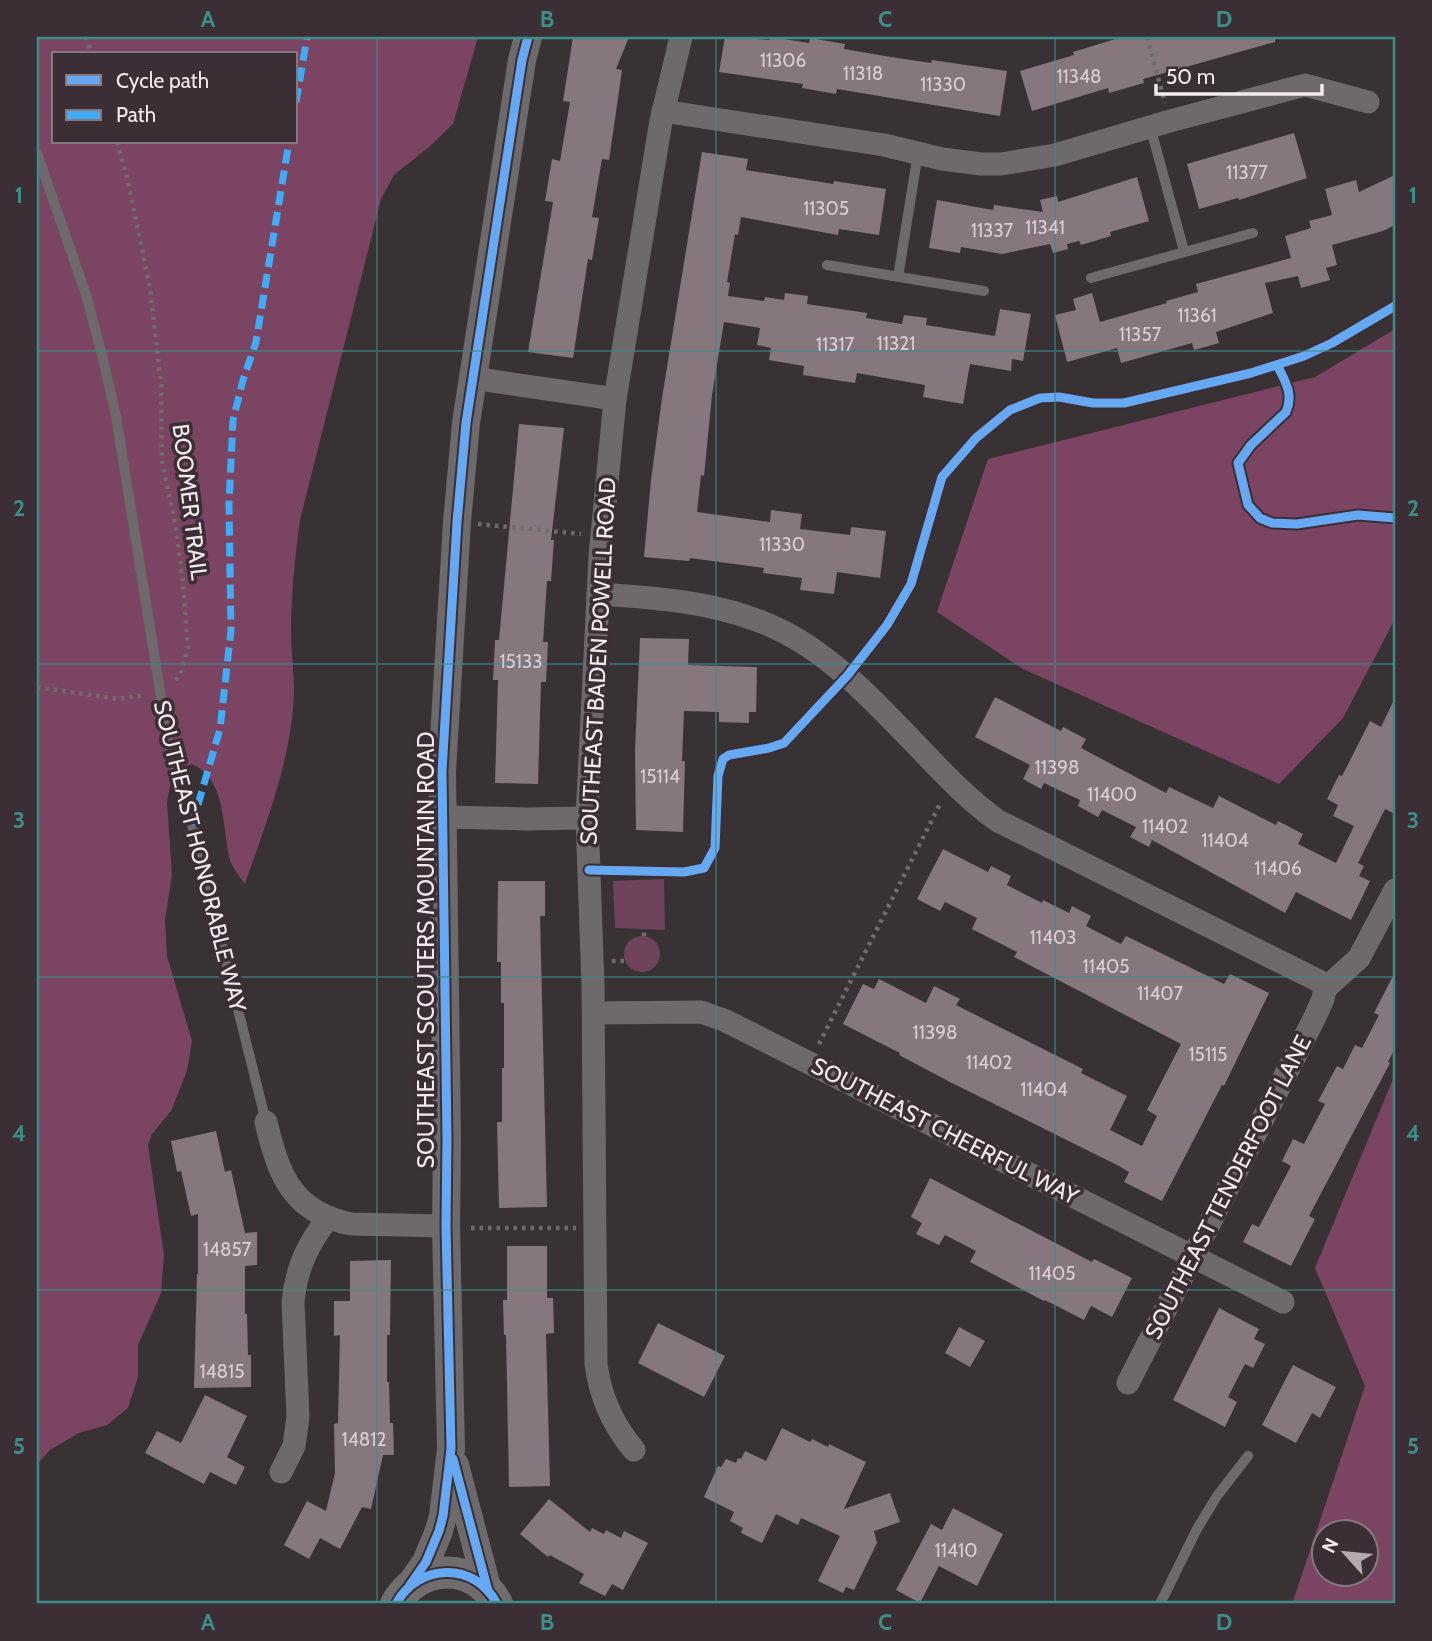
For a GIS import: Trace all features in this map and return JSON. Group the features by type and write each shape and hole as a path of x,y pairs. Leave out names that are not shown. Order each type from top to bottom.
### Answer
{"main road":[{"path":"398,1597 427,1576 445,1572 473,1579 492,1597"}],"street":[{"name":"SOUTHEAST SCOUTERS MOUNTAIN ROAD","path":"398,1597 426,1562 439,1531 451,1449 458,1222 447,1139 443,757 457,522 472,379 505,163 528,37"},
{"name":"SOUTHEAST BADEN POWELL ROAD","path":"634,1450 614,1420 599,1384 596,1364 594,1013 587,817 598,594 615,400 663,111 681,37"},
{"path":"663,111 963,162 1001,164 1055,155 1160,123 1305,85 1368,102"},
{"path":"472,379 615,400"},
{"path":"598,594 714,607 759,621 798,639 819,653 870,698 951,783 998,821 1308,975 1319,981 1325,989 1359,958 1395,890"},
{"path":"443,817 587,817"},
{"name":"SOUTHEAST TENDERFOOT LANE","path":"1128,1383 1315,1017 1325,989"},
{"name":"SOUTHEAST CHEERFUL WAY","path":"594,1013 701,1012 724,1020 1283,1302"},
{"name":"SOUTHEAST HONORABLE WAY","path":"266,1122 272,1150 284,1181 306,1205 329,1217 351,1224 458,1222"},
{"path":"281,1472 293,1446 298,1417 294,1286 313,1237 329,1217"},
{"name":"SOUTHEAST SCOUTERS MOUNTAIN ROAD","path":"451,1449 492,1597"}],"lane":[{"path":"1160,123 1184,251"},
{"name":"SOUTHEAST HONORABLE WAY","path":"37,153 86,295 102,355 116,416 170,753 192,825 266,1122"},
{"path":"898,277 918,153"},
{"path":"1091,278 1253,233"},
{"path":"827,265 984,291"},
{"path":"1160,1604 1210,1507 1248,1456"}],"path":[{"path":"1147,37 1160,123"},
{"path":"457,522 602,536"},
{"path":"37,687 118,699 160,693"},
{"path":"809,1063 951,783"},
{"path":"644,936 645,929"},
{"path":"458,1222 471,1230 595,1227"}],"shaded area":[{"path":"37,37 478,37 453,124 394,175 381,199 300,520 292,605 292,717 277,790 245,884 230,860 221,806 212,781 192,764 183,768 170,786 167,803 172,875 165,920 167,956 192,1041 187,1071 171,1111 152,1134 148,1145 164,1255 161,1293 138,1345 138,1377 128,1408 107,1425 79,1433 50,1450 37,1464"},
{"path":"1395,329 1395,619 1343,718 1279,784 1023,669 937,612 988,459 1315,377"},
{"path":"664,879 665,930 615,928 613,881"},
{"path":"642,936 655,941 660,954 655,967 642,972 629,967 624,954 629,941"},
{"path":"1395,1074 1395,1604 1292,1604 1310,1550 1310,1588 1380,1588 1380,1518 1321,1518 1365,1386 1315,1268"}],"building":[{"path":"573,37 629,37 616,69 622,70 609,160 602,159 592,217 599,218 592,260 588,259 573,358 528,352 553,202 545,201 552,159 560,161 570,102 563,101"},
{"path":"725,37 770,40 771,37 809,43 810,38 845,44 844,49 891,57 1007,71 1000,116 837,89 836,94 802,88 803,84 719,72"},
{"path":"1122,37 1275,37 1275,42 1143,79 1144,83 1109,93 1108,88 1032,111 1020,71"},
{"path":"1294,133 1307,178 1239,200 1238,198 1199,209 1187,164"},
{"path":"702,152 748,159 746,170 833,184 834,181 886,189 879,235 839,229 838,235 741,217 738,235 735,234 727,282 730,283 728,296 764,301 765,297 784,300 785,293 808,296 807,304 867,313 866,318 902,324 904,315 927,318 926,325 995,336 1000,309 1031,314 1023,361 1012,359 1011,371 970,364 963,404 923,397 925,385 857,373 855,383 803,375 804,366 769,360 771,348 757,345 760,328 724,322 697,512 770,522 771,510 802,514 800,529 850,535 851,527 886,531 880,578 837,572 834,594 800,590 802,578 763,573 764,568 690,558 689,561 644,557 662,398"},
{"path":"1395,175 1395,225 1332,245 1337,265 1326,268 1330,280 1301,288 1298,276 1265,283 1273,313 1216,332 1219,343 1194,350 1192,343 1121,363 1117,348 1067,362 1055,315 1076,310 1073,299 1092,293 1100,322 1198,292 1196,284 1291,258 1285,236 1311,228 1309,221 1332,215 1325,189 1356,180 1359,192"},
{"path":"1137,177 1149,221 1110,232 1111,236 1081,245 1079,241 1067,244 1068,249 1053,253 1050,244 1002,254 961,247 960,253 929,248 937,200 993,210 994,205 1043,212 1040,200 1057,196 1058,202"},
{"path":"519,424 564,428 551,540 554,540 551,581 547,581 543,642 548,642 546,682 541,682 538,784 495,783 498,680 493,680 495,640 499,640"},
{"path":"640,638 689,639 688,665 757,667 756,712 749,712 749,723 719,722 719,712 684,711 683,832 636,830 635,750"},
{"path":"995,697 1061,731 1063,727 1086,739 1081,748 1166,793 1169,787 1213,808 1219,796 1276,825 1278,821 1303,834 1298,844 1336,863 1354,826 1333,816 1338,805 1327,799 1370,721 1381,727 1395,698 1395,814 1385,809 1358,863 1364,866 1359,876 1370,881 1351,920 1296,892 1285,913 1152,840 1149,847 1130,837 1136,827 1102,810 1098,817 1078,806 1080,800 1044,783 1041,789 1023,779 1030,765 975,737"},
{"path":"943,849 988,872 991,866 1011,876 1007,885 1042,903 1043,900 1069,913 1072,906 1091,916 1086,926 1121,944 1126,936 1224,984 1230,974 1269,993 1224,1086 1222,1085 1162,1201 1124,1182 1129,1172 1119,1166 950,1082 843,1024 863,984 874,989 879,979 926,1003 934,986 960,999 956,1005 1083,1069 1081,1073 1127,1096 1110,1130 1142,1146 1157,1116 1147,1110 1181,1044 1014,957 1017,952 972,929 977,918 945,902 940,911 917,899"},
{"path":"498,881 545,881 545,916 540,916 547,1207 499,1208 497,1122 502,1122 504,1003 501,1003 501,962 497,962"},
{"path":"1395,972 1395,1048 1388,1062 1390,1063 1309,1216 1315,1219 1291,1266 1243,1242 1252,1224 1259,1227 1291,1166 1282,1161 1293,1139 1304,1144 1325,1104 1318,1101 1337,1066 1343,1069 1355,1045 1362,1048 1379,1015 1374,1013"},
{"path":"216,1131 225,1172 231,1170 245,1233 257,1232 257,1265 245,1266 245,1314 248,1355 251,1355 251,1387 194,1388 198,1214 191,1216 181,1171 177,1172 171,1141"},
{"path":"930,1178 1092,1262 1094,1259 1132,1278 1112,1317 1091,1306 1084,1320 970,1262 976,1251 945,1235 939,1245 916,1234 922,1223 911,1217"},
{"path":"507,1246 547,1246 547,1298 553,1298 554,1333 546,1334 550,1486 509,1487 503,1300 507,1300"},
{"path":"391,1260 387,1382 394,1455 383,1455 371,1509 362,1507 340,1549 320,1538 309,1559 284,1545 307,1501 326,1511 335,1473 334,1424 338,1423 340,1335 334,1336 334,1301 350,1301 350,1261"},
{"path":"1219,1308 1259,1329 1254,1339 1265,1344 1253,1368 1245,1364 1228,1397 1237,1402 1225,1427 1173,1400"},
{"path":"658,1323 725,1356 704,1397 638,1363"},
{"path":"959,1327 985,1341 970,1367 945,1353"},
{"path":"1293,1365 1336,1387 1320,1418 1312,1413 1296,1443 1262,1425"},
{"path":"205,1395 247,1416 227,1457 245,1467 236,1485 210,1472 204,1484 145,1453 157,1431 181,1443"},
{"path":"782,1428 810,1442 812,1439 828,1447 829,1444 866,1462 844,1509 890,1493 900,1522 874,1531 877,1543 854,1590 846,1587 843,1593 818,1581 840,1536 801,1518 798,1525 776,1514 762,1543 741,1533 743,1528 730,1521 734,1512 704,1497 718,1466 721,1467 726,1459 736,1463 745,1451 766,1461"},
{"path":"549,1499 590,1532 592,1528 604,1534 606,1530 621,1538 624,1531 648,1543 623,1590 612,1584 605,1596 579,1583 584,1574 550,1555 548,1557 520,1534"},
{"path":"953,1508 1003,1534 977,1586 939,1566 920,1603 896,1590 931,1524 942,1530"}],"marked path":[{"path":"298,90 307,37"},
{"path":"192,825 220,729 231,630 229,504 233,420 256,342 289,144"}],"cycle path":[{"path":"410,1585 426,1562 439,1531 451,1449 442,771 457,522 466,423 522,60 528,37"},
{"path":"589,870 684,872 704,868 715,848 718,776 723,759 729,755 784,743 847,676 887,625 911,584 942,477 976,438 1010,410 1040,398 1059,397 1093,403 1124,403 1251,373 1304,356 1332,343 1395,306"},
{"path":"1277,365 1288,388 1288,405 1286,412 1251,445 1238,463 1248,505 1260,518 1272,523 1297,524 1358,515 1395,518"},
{"path":"453,1459 488,1591"},
{"path":"396,1604 406,1590 418,1581 447,1572 475,1580 497,1604"}]}
